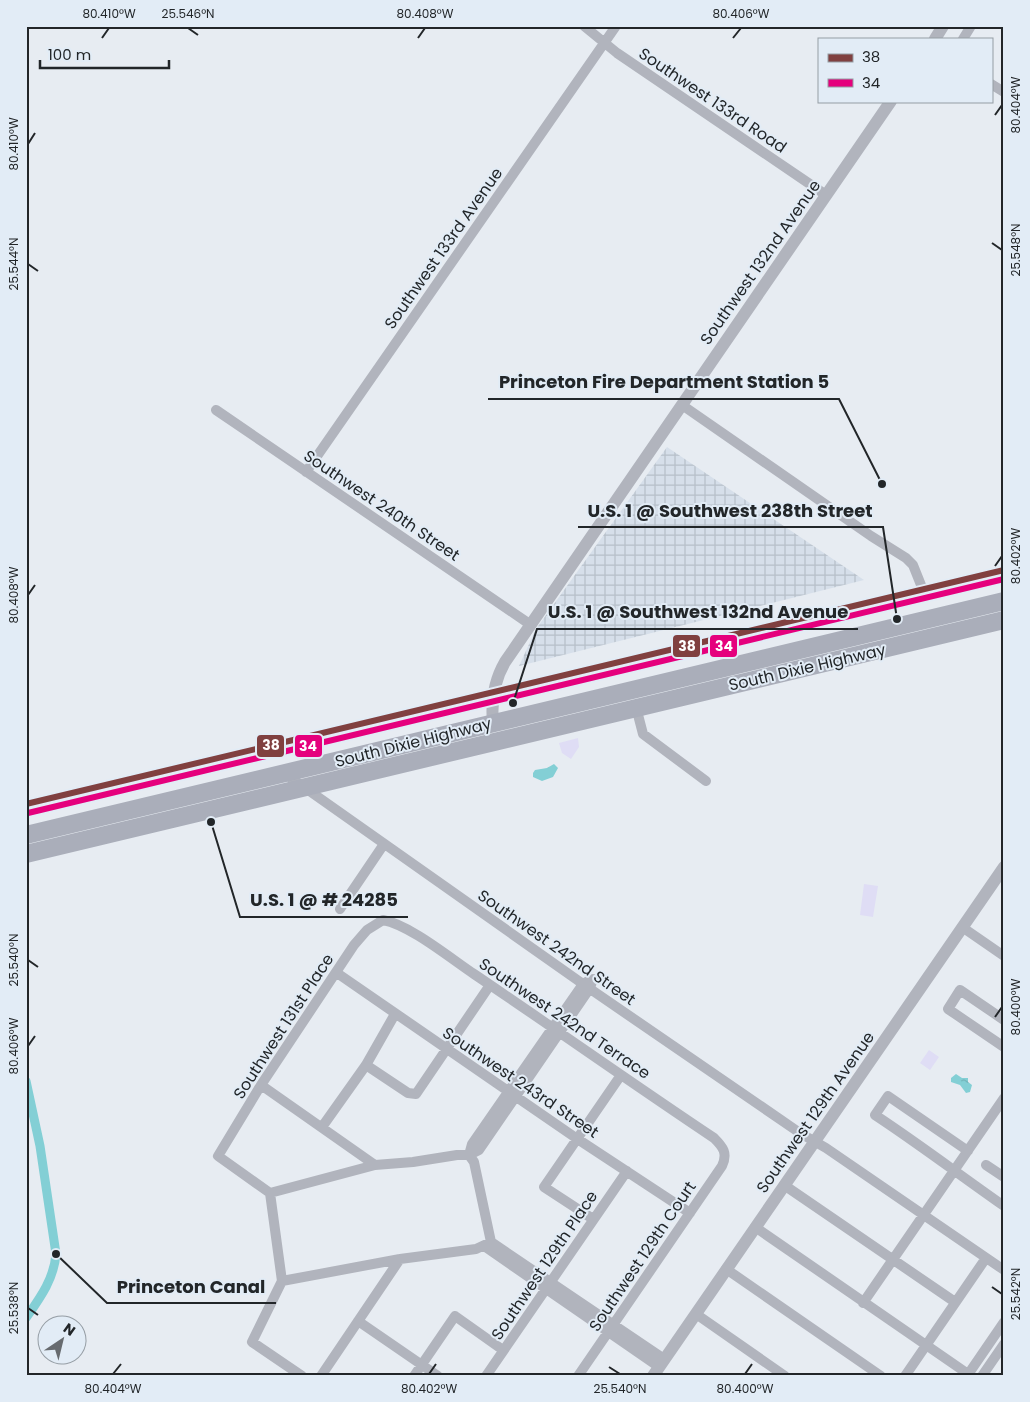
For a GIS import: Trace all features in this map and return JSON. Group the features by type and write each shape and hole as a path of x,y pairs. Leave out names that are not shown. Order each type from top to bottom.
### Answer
{"highway":[{"name":"South Dixie Highway","path":"26,835 1004,602"},
{"name":"South Dixie Highway","path":"26,854 1004,620"},
{"path":"386,768 403,756 475,737 486,731 493,723 516,728 579,712 604,708 636,708"},
{"path":"90,838 103,825 195,804 224,788"}],"street":[{"name":"Southwest 133rd Road","path":"584,26 617,53 826,195"},
{"name":"Southwest 133rd Avenue","path":"306,472 616,26"},
{"path":"936,38 943,26"},
{"path":"964,38 971,26"},
{"path":"992,85 1004,92"},
{"name":"Southwest 132nd Avenue","path":"493,723 491,707 499,673 891,102"},
{"path":"682,405 906,558 913,565 923,590"},
{"name":"Southwest 240th Street","path":"216,410 531,625"},
{"path":"636,708 644,734 706,781"},
{"name":"Southwest 242nd Street","path":"284,773 586,986 1004,1270"},
{"path":"340,909 384,844"},
{"name":"Southwest 129th Avenue","path":"659,1367 1004,867"},
{"name":"Southwest 131st Place","path":"270,1193 218,1156 261,1085 360,937 372,925 383,920"},
{"name":"Southwest 242nd Terrace","path":"383,920 398,924 408,930 490,985 714,1138 724,1150"},
{"path":"962,927 1004,956"},
{"name":"Southwest 243rd Street","path":"337,973 576,1138 690,1213"},
{"path":"366,1065 413,1095 421,1088 490,985"},
{"path":"469,1155 472,1144 512,1094 586,986"},
{"path":"1004,1020 960,990 948,1009 1004,1047"},
{"path":"322,1127 366,1065 395,1014"},
{"path":"593,1219 544,1187 620,1075"},
{"path":"261,1085 375,1165"},
{"path":"968,1151 888,1096 875,1115 954,1170 1002,1200"},
{"path":"863,1303 1004,1098"},
{"name":"Southwest 129th Court","path":"578,1376 722,1166 726,1155 724,1150"},
{"path":"302,1376 252,1342 282,1281 270,1193 375,1165 469,1155"},
{"path":"469,1155 474,1162 488,1244 611,1329 659,1367"},
{"path":"986,1165 1004,1177"},
{"name":"Southwest 129th Place","path":"486,1376 626,1171"},
{"path":"784,1185 955,1302"},
{"path":"755,1227 969,1375 1004,1322"},
{"path":"282,1281 400,1259 476,1249 488,1244"},
{"path":"904,1376 986,1258"},
{"path":"321,1376 400,1259"},
{"path":"726,1269 881,1376"},
{"path":"696,1314 785,1376"},
{"path":"414,1376 455,1316 503,1350"},
{"path":"358,1321 438,1376"},
{"path":"982,1376 1004,1344"}],"shaded area":[{"path":"667,447 864,580 519,666 536,629"},
{"path":"578,738 579,747 571,759 562,753 559,743"},
{"path":"864,884 878,886 873,917 860,915"},
{"path":"929,1050 939,1057 930,1070 920,1063"}],"water":[{"path":"554,764 558,768 553,777 542,781 533,777 535,770 547,768"},
{"path":"956,1074 962,1078 968,1078 968,1082 972,1085 970,1092 966,1093 960,1085 951,1082 951,1078"}],"waterway":[{"path":"26,1081 40,1146 56,1254 49,1280 26,1318"}],"transit line":[{"name":"38","path":"26,804 1004,570"},
{"name":"34","path":"28,813 1004,579"}],"place":[{"name":"Princeton Fire Department Station 5","path":"882,484"},
{"name":"U.S. 1 @ Southwest 238th Street","path":"897,619"},
{"name":"U.S. 1 @ Southwest 132nd Avenue","path":"513,703"},
{"name":"U.S. 1 @ # 24285","path":"211,822"},
{"name":"Princeton Canal","path":"56,1254"}]}
